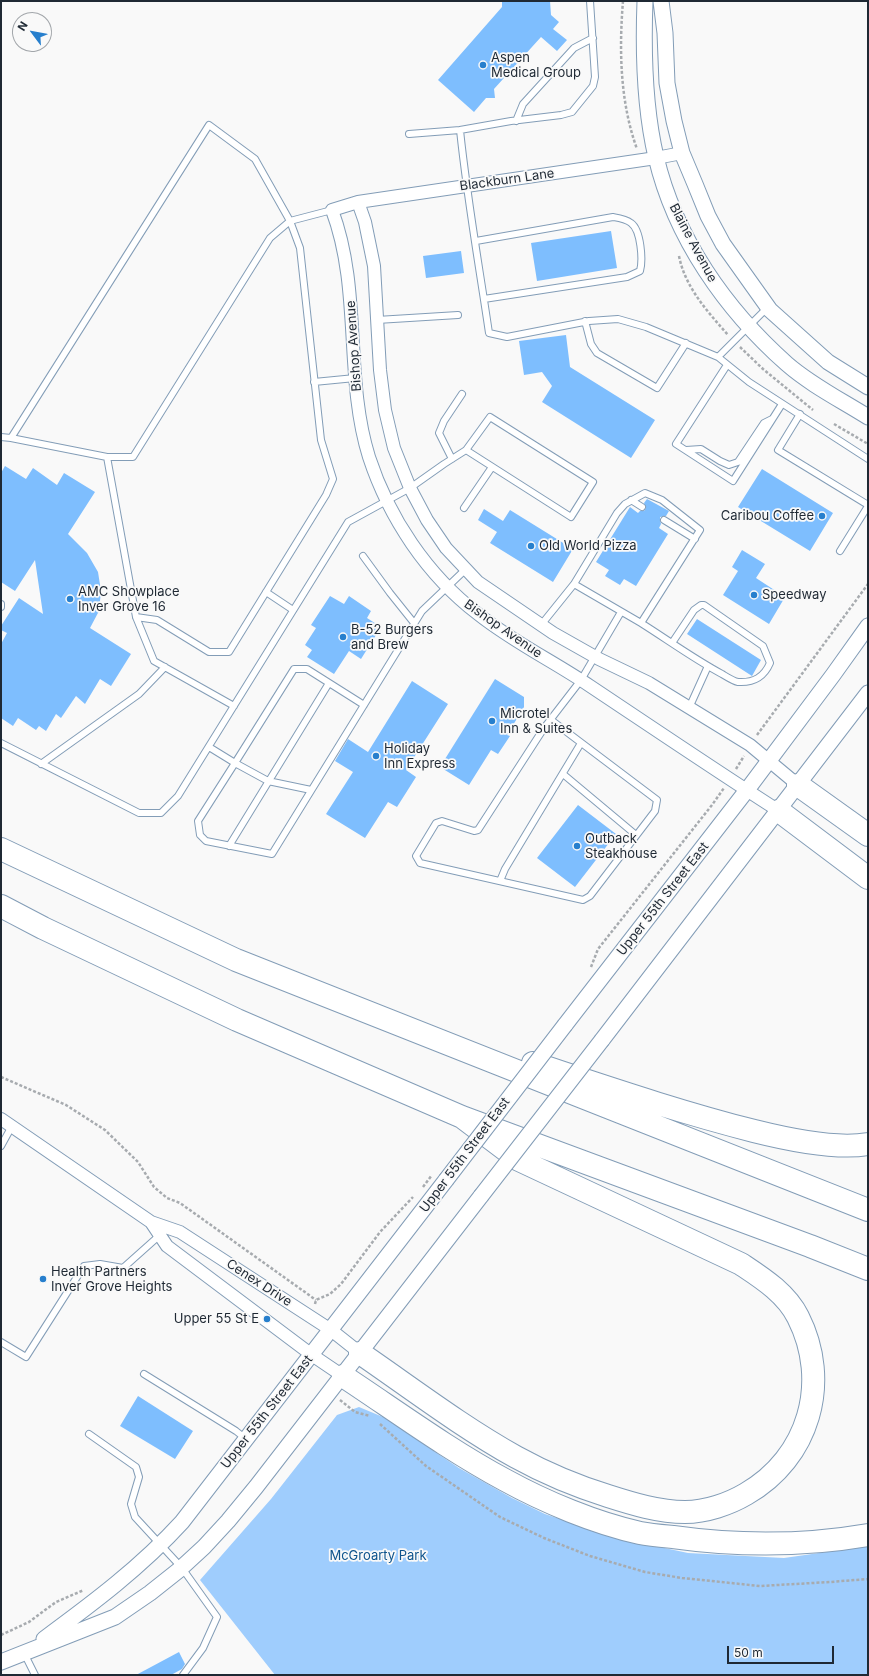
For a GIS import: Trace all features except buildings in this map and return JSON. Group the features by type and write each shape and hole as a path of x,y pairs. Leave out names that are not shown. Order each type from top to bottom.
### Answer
{"highway":[{"path":"798,785 868,835"},
{"path":"779,811 868,878"},
{"path":"1,850 236,960 868,1210"},
{"path":"1,906 43,928 237,1020 462,1117 810,1246 868,1269"},
{"path":"441,1041 532,1063 702,1118 785,1138 826,1144 868,1144"},
{"path":"360,1353 485,1438 516,1457 553,1476 590,1490 659,1510 686,1512 712,1508 733,1502 761,1486 782,1466 797,1445 808,1415 814,1390 813,1364 808,1340 798,1315 782,1294 766,1280 741,1264 519,1160 462,1117"},
{"path":"343,1376 471,1461 506,1481 542,1499 582,1515 633,1531 697,1541 747,1544 803,1542 868,1535"}],"street":[{"name":"Blaine Avenue","path":"645,1 645,81 656,158 669,199 700,260 718,290 748,326 788,364 813,383 868,417"},
{"name":"Blaine Avenue","path":"660,1 665,33 667,83 682,153 708,216 723,244 768,307 828,362 868,387"},
{"name":"Blackburn Lane","path":"332,210 358,202 682,153"},
{"name":"Bishop Avenue","path":"358,202 365,222 370,244 375,282 380,370 394,448 410,488 427,520 443,543 478,582 541,625 594,656 649,683 750,745 770,760 798,785"},
{"name":"Bishop Avenue","path":"332,210 340,231 349,275 355,378 360,418 369,457 387,500 402,529 421,557 448,587 478,614 504,633 581,680 779,811"},
{"name":"Upper 55th Street East","path":"25,1652 100,1598 161,1545 186,1517 770,760 868,626"},
{"name":"Upper 55th Street East","path":"1,1662 115,1617 182,1568 228,1521 343,1376 779,811 868,693"},
{"name":"Cenex Drive","path":"1,1119 151,1222 180,1232 331,1330 360,1353"},
{"name":"Cenex Drive","path":"151,1222 168,1246 312,1355 343,1376"}],"lane":[{"path":"409,134 460,130 561,115 572,112 593,86 595,76 590,1"},
{"path":"516,121 523,104 574,48 593,38"},
{"path":"11,438 209,125 254,159 290,221 300,248 321,440 333,478 326,495 229,652 209,652 157,620 136,617"},
{"path":"460,130 466,185 476,241 489,333 507,337 585,321 618,319 646,327 718,357 749,382 868,459"},
{"path":"1,437 107,458 133,457 270,238 290,221 332,210"},
{"path":"476,241 613,217 632,223 637,231 643,263 640,271 628,277 484,299"},
{"path":"718,357 768,307"},
{"path":"377,320 458,314"},
{"path":"585,321 591,344 597,353 657,388 686,343"},
{"path":"727,364 676,444 733,481 782,404"},
{"path":"314,382 355,378"},
{"path":"452,459 439,433 444,421 462,394"},
{"path":"800,414 778,450 868,505 840,551"},
{"path":"1,744 139,813 161,813 178,796 348,522 410,488 466,450 490,417 593,482 571,517 466,450"},
{"path":"686,450 701,449 729,465 738,462 764,422 773,419"},
{"path":"107,458 136,617 154,661 234,706"},
{"path":"464,508 492,466"},
{"path":"541,625 574,584 617,513 631,500 645,493 655,496 700,530 641,623"},
{"path":"631,500 642,507"},
{"path":"664,520 695,539"},
{"path":"363,556 414,623"},
{"path":"364,705 307,669 294,670 198,821 200,835 206,841 272,854 364,705 414,623 422,611 466,569"},
{"path":"574,584 641,623 672,643 708,666 737,682 753,682 765,673 770,663 763,646 704,605 701,605 694,610 672,643"},
{"path":"266,592 293,610"},
{"path":"550,720 657,800 655,811 590,896 583,900 420,863 416,856 436,823 442,821 474,831 478,830 550,720 581,680 621,612"},
{"path":"689,708 708,666"},
{"path":"41,764 139,694 165,667"},
{"path":"229,846 329,683"},
{"path":"500,881 505,869 581,743"},
{"path":"209,747 268,781 311,790"},
{"path":"563,774 636,835"},
{"path":"1,1146 12,1126"},
{"path":"1,1342 26,1357 84,1266 100,1264 123,1268 160,1235"},
{"path":"144,1374 236,1431 246,1439"},
{"path":"89,1434 136,1467 139,1477 131,1504 135,1517 182,1568 217,1617 203,1648 183,1675"},
{"path":"25,1652 35,1675"}],"path":[{"path":"591,968 598,949 712,805 730,779 750,745 868,584"},
{"path":"1,1077 66,1105 105,1130 138,1162 154,1186 167,1198 180,1203 316,1300"}],"green space":[{"name":"McGroarty Park","path":"359,1407 383,1417 459,1468 512,1498 545,1514 613,1537 688,1553 784,1558 868,1546 868,1675 275,1675 200,1580 271,1499 337,1415"}],"place":[{"name":"Aspen Medical Group","path":"483,65"},
{"name":"Caribou Coffee","path":"822,516"},
{"name":"Old World Pizza","path":"531,546"},
{"name":"Speedway","path":"754,595"},
{"name":"AMC Showplace Inver Grove 16","path":"70,599"},
{"name":"B-52 Burgers and Brew","path":"343,637"},
{"name":"Microtel Inn & Suites","path":"492,721"},
{"name":"Holiday Inn Express","path":"376,756"},
{"name":"Outback Steakhouse","path":"577,846"},
{"name":"Health Partners Inver Grove Heights","path":"43,1279"},
{"name":"Upper 55 St E","path":"267,1319"}]}
